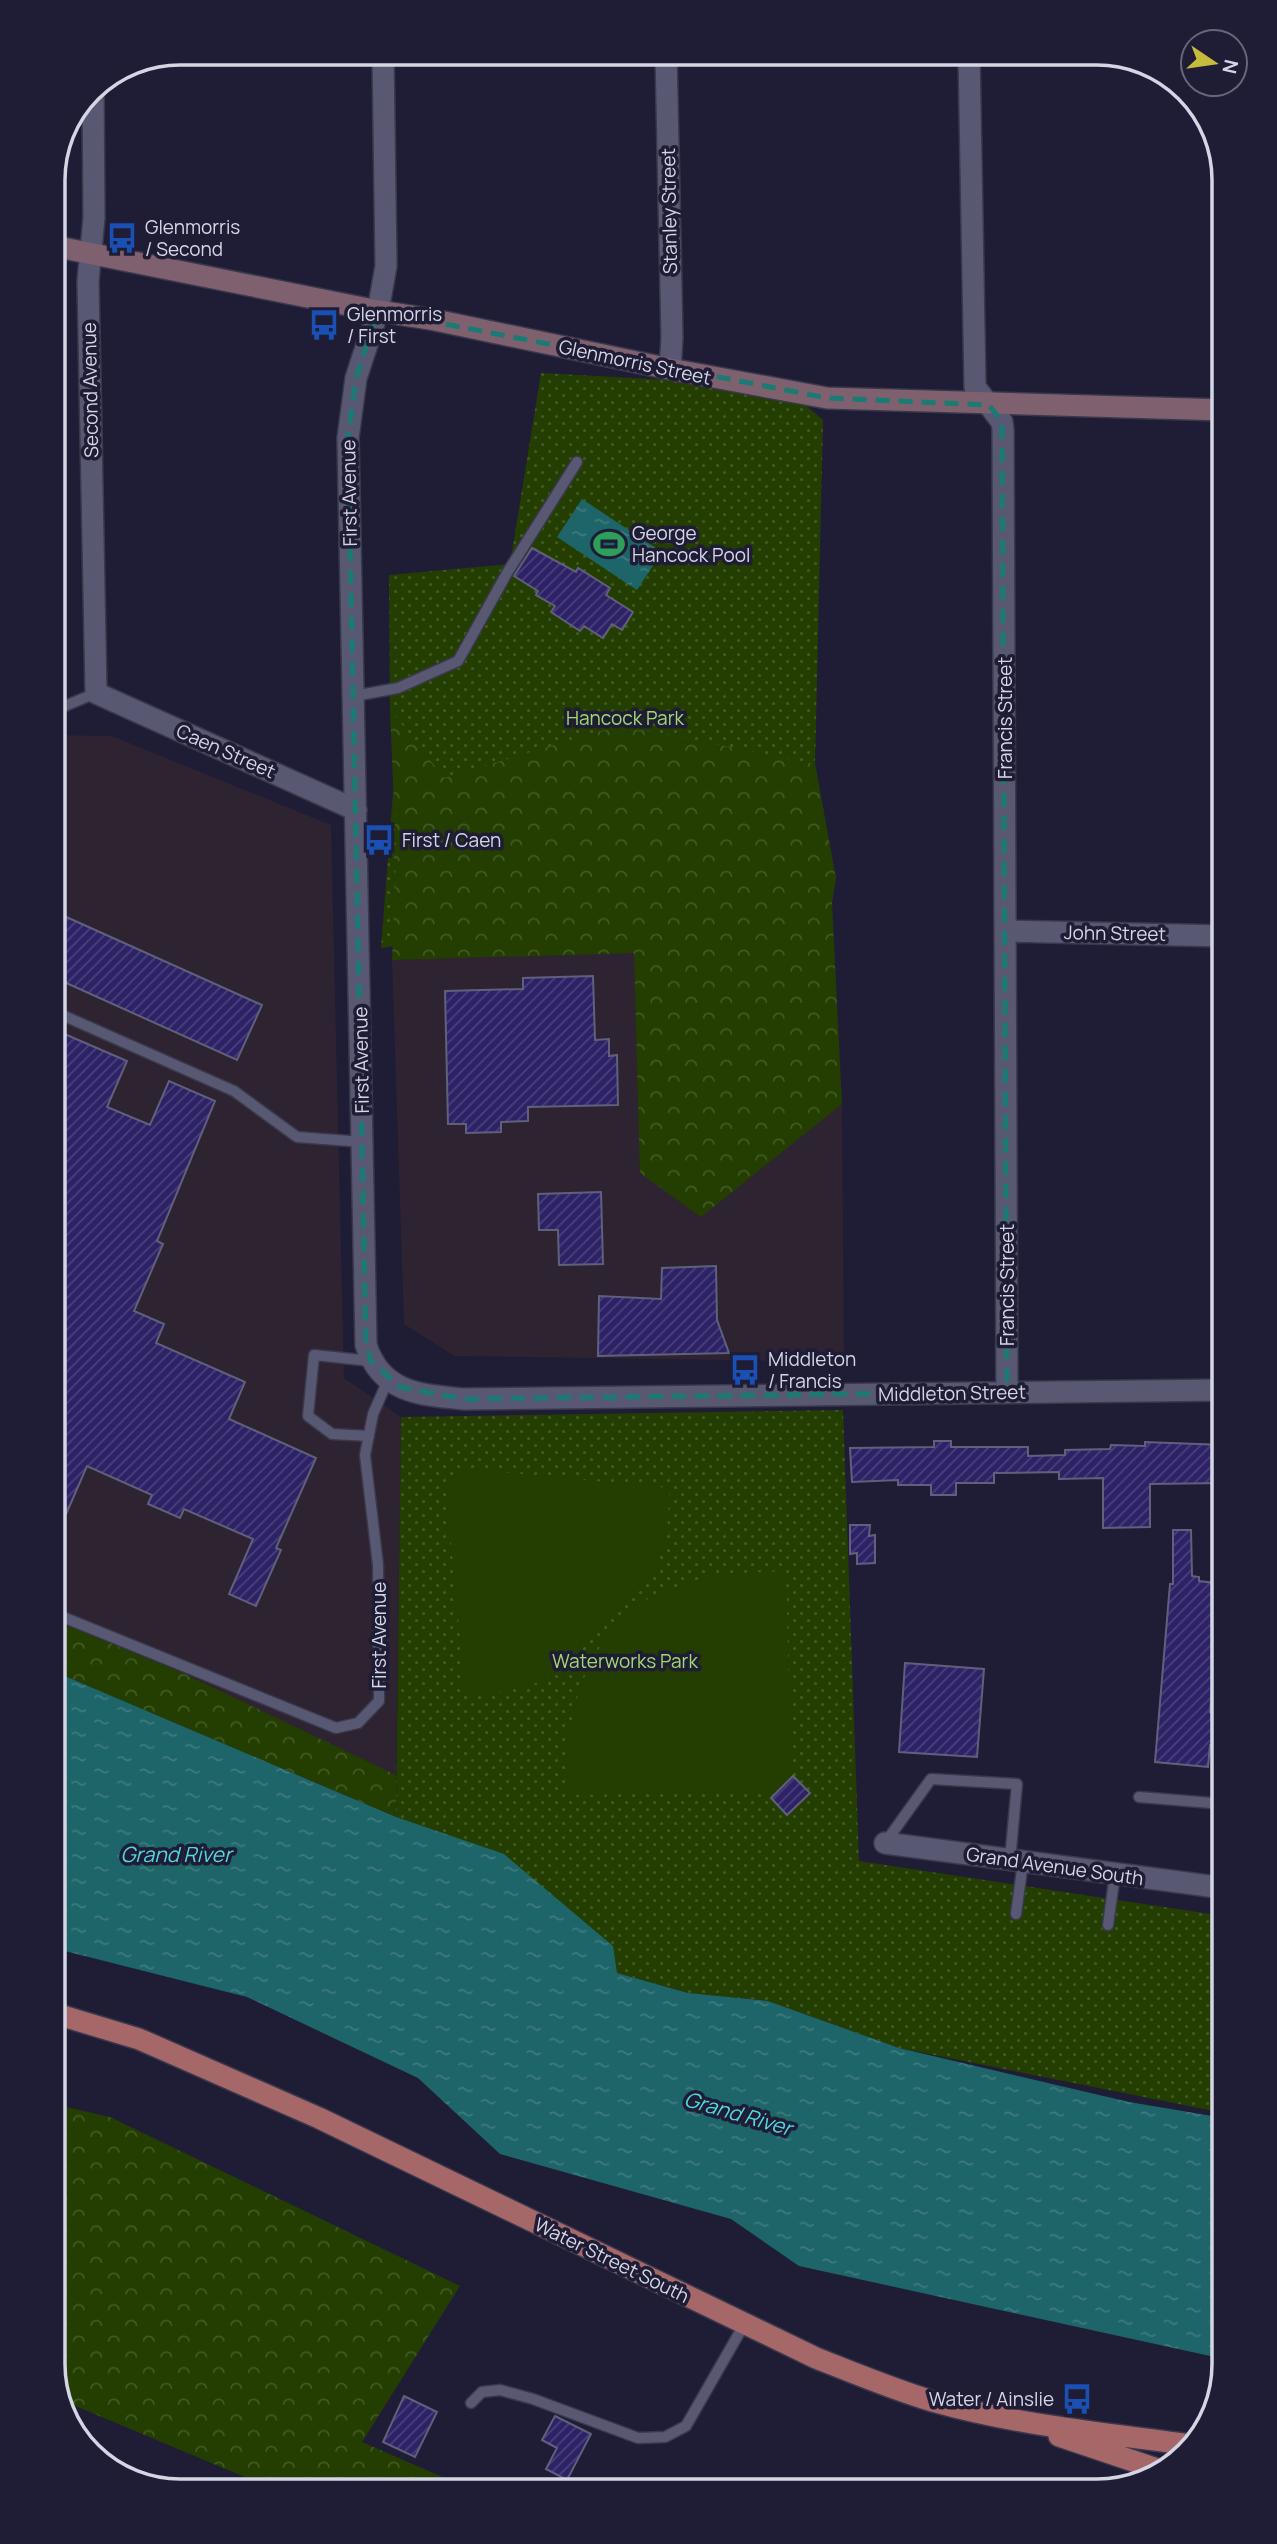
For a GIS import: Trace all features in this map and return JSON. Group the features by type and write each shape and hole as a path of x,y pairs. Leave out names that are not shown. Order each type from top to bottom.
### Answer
{"main road":[{"name":"Water Street South","path":"65,2018 139,2039 307,2113 816,2358 873,2381 932,2401 1007,2418 1181,2443"},
{"path":"1007,2418 1149,2466"}],"street":[{"name":"First Avenue","path":"371,1361 366,1345 348,438 356,379 378,311 386,266 383,65"},
{"name":"Stanley Street","path":"666,65 672,338 670,369"},
{"name":"Francis Street","path":"969,65 975,387 1002,422 1003,430 1007,1392"},
{"name":"Second Avenue","path":"93,105 94,218 88,281 96,693"},
{"name":"Glenmorris Street","path":"65,248 827,398 1212,410"},
{"name":"Caen Street","path":"96,693 356,810"},
{"name":"John Street","path":"1006,930 1212,936"},
{"path":"371,1361 388,1380"},
{"name":"Middleton Street","path":"388,1380 415,1392 464,1399 1212,1390"},
{"name":"Grand Avenue South","path":"885,1843 1212,1886"}],"lane":[{"path":"354,696 398,688 458,661 507,573 577,462"},
{"path":"65,706 96,693"},
{"path":"65,1016 234,1091 297,1137 363,1142"},
{"path":"369,1436 332,1434 308,1416 314,1355 371,1361"},
{"name":"First Avenue","path":"65,1619 336,1728 358,1723 379,1701 378,1565 365,1455 373,1414 388,1380"},
{"path":"885,1843 931,1779 1017,1784 1016,1914"},
{"path":"1139,1797 1212,1803"},
{"path":"1108,1925 1115,1874"},
{"path":"471,2403 482,2392 500,2390 533,2399 638,2438 665,2437 686,2426 745,2323"}],"highlighted area":[{"path":"378,311 827,398 989,405 1002,422 1007,1392 464,1399 400,1387 371,1361 366,1345 348,438 356,378"}],"shaded area":[{"path":"65,735 112,736 331,825 344,1378 401,1417 396,1775 185,1674 65,1625"},
{"path":"634,952 639,1115 842,1104 844,1362 454,1356 404,1324 392,960"}],"green space":[{"name":"Hancock Park","path":"541,373 671,380 804,404 823,420 815,764 836,879 381,948 394,780 390,709 389,575 510,564"},
{"path":"390,709 444,778 604,730 646,730 815,764 836,879 832,902 842,1104 701,1217 640,1173 634,953 392,960 396,853"},
{"name":"Waterworks Park","path":"843,1410 859,1861 1212,1914 1212,2111 899,2048 768,2001 688,1993 617,1973 396,1817 401,1417"},
{"path":"479,1470 670,1488 667,1529 657,1564 540,1682 499,1692 465,1693 446,1488 460,1472"},
{"path":"786,1571 791,1776 777,1791 569,1795 568,1737 580,1686 607,1633 650,1597 719,1574"},
{"path":"65,1625 185,1674 396,1775 396,1817 65,1676"},
{"path":"65,2107 110,2117 460,2286 362,2442 447,2479 249,2479 72,2404 65,2364"}],"water":[{"name":"George Hancock Pool","path":"582,499 662,552 637,590 557,537"},
{"name":"Grand River","path":"65,1676 396,1817 504,1854 613,1946 617,1973 688,1993 768,2001 899,2048 1129,2102 1212,2116 1212,2356 799,2266 731,2219 500,2154 418,2078 247,1997 65,1951"}],"building":[{"path":"532,548 576,572 578,568 610,588 606,595 633,612 622,630 612,624 603,638 584,626 580,631 551,612 555,606 536,595 538,591 514,576"},
{"path":"65,916 262,1005 237,1060 65,982"},
{"path":"593,976 595,1040 609,1039 609,1056 617,1055 618,1105 528,1107 528,1121 501,1122 501,1132 466,1133 466,1124 448,1124 445,991 523,989 523,978"},
{"path":"65,1034 127,1061 107,1107 150,1125 169,1081 215,1101 157,1241 163,1244 134,1311 164,1324 156,1343 245,1382 229,1419 316,1458 276,1548 281,1550 256,1606 229,1594 253,1539 184,1509 180,1518 148,1504 152,1495 87,1466 65,1516"},
{"path":"601,1192 603,1264 559,1265 558,1230 539,1230 538,1194"},
{"path":"716,1266 717,1320 729,1353 598,1356 599,1296 661,1299 662,1268"},
{"path":"934,1441 951,1441 951,1447 1028,1447 1028,1456 1065,1455 1065,1450 1110,1449 1111,1445 1145,1446 1145,1442 1212,1445 1212,1483 1150,1484 1150,1527 1103,1528 1103,1478 1059,1479 1059,1472 994,1473 994,1483 956,1483 956,1495 931,1495 931,1485 898,1485 898,1480 852,1482 850,1448 934,1447"},
{"path":"850,1525 870,1525 869,1536 875,1535 875,1563 857,1564 857,1553 850,1554"},
{"path":"1173,1530 1191,1530 1192,1576 1199,1577 1199,1581 1212,1583 1212,1745 1208,1767 1155,1762 1170,1584 1173,1584"},
{"path":"905,1663 984,1669 977,1757 899,1752"},
{"path":"793,1776 810,1793 787,1815 771,1798"},
{"path":"404,2396 437,2412 415,2457 383,2442"},
{"path":"555,2416 591,2434 568,2479 546,2469 557,2448 542,2440"}],"place":[{"name":"Glenmorris / Second","path":"122,238"},
{"name":"Glenmorris / First","path":"324,325"},
{"name":"George Hancock Pool","path":"609,544"},
{"name":"First / Caen","path":"379,840"},
{"name":"Middleton / Francis","path":"745,1370"},
{"name":"Water / Ainslie","path":"1077,2399"}]}
